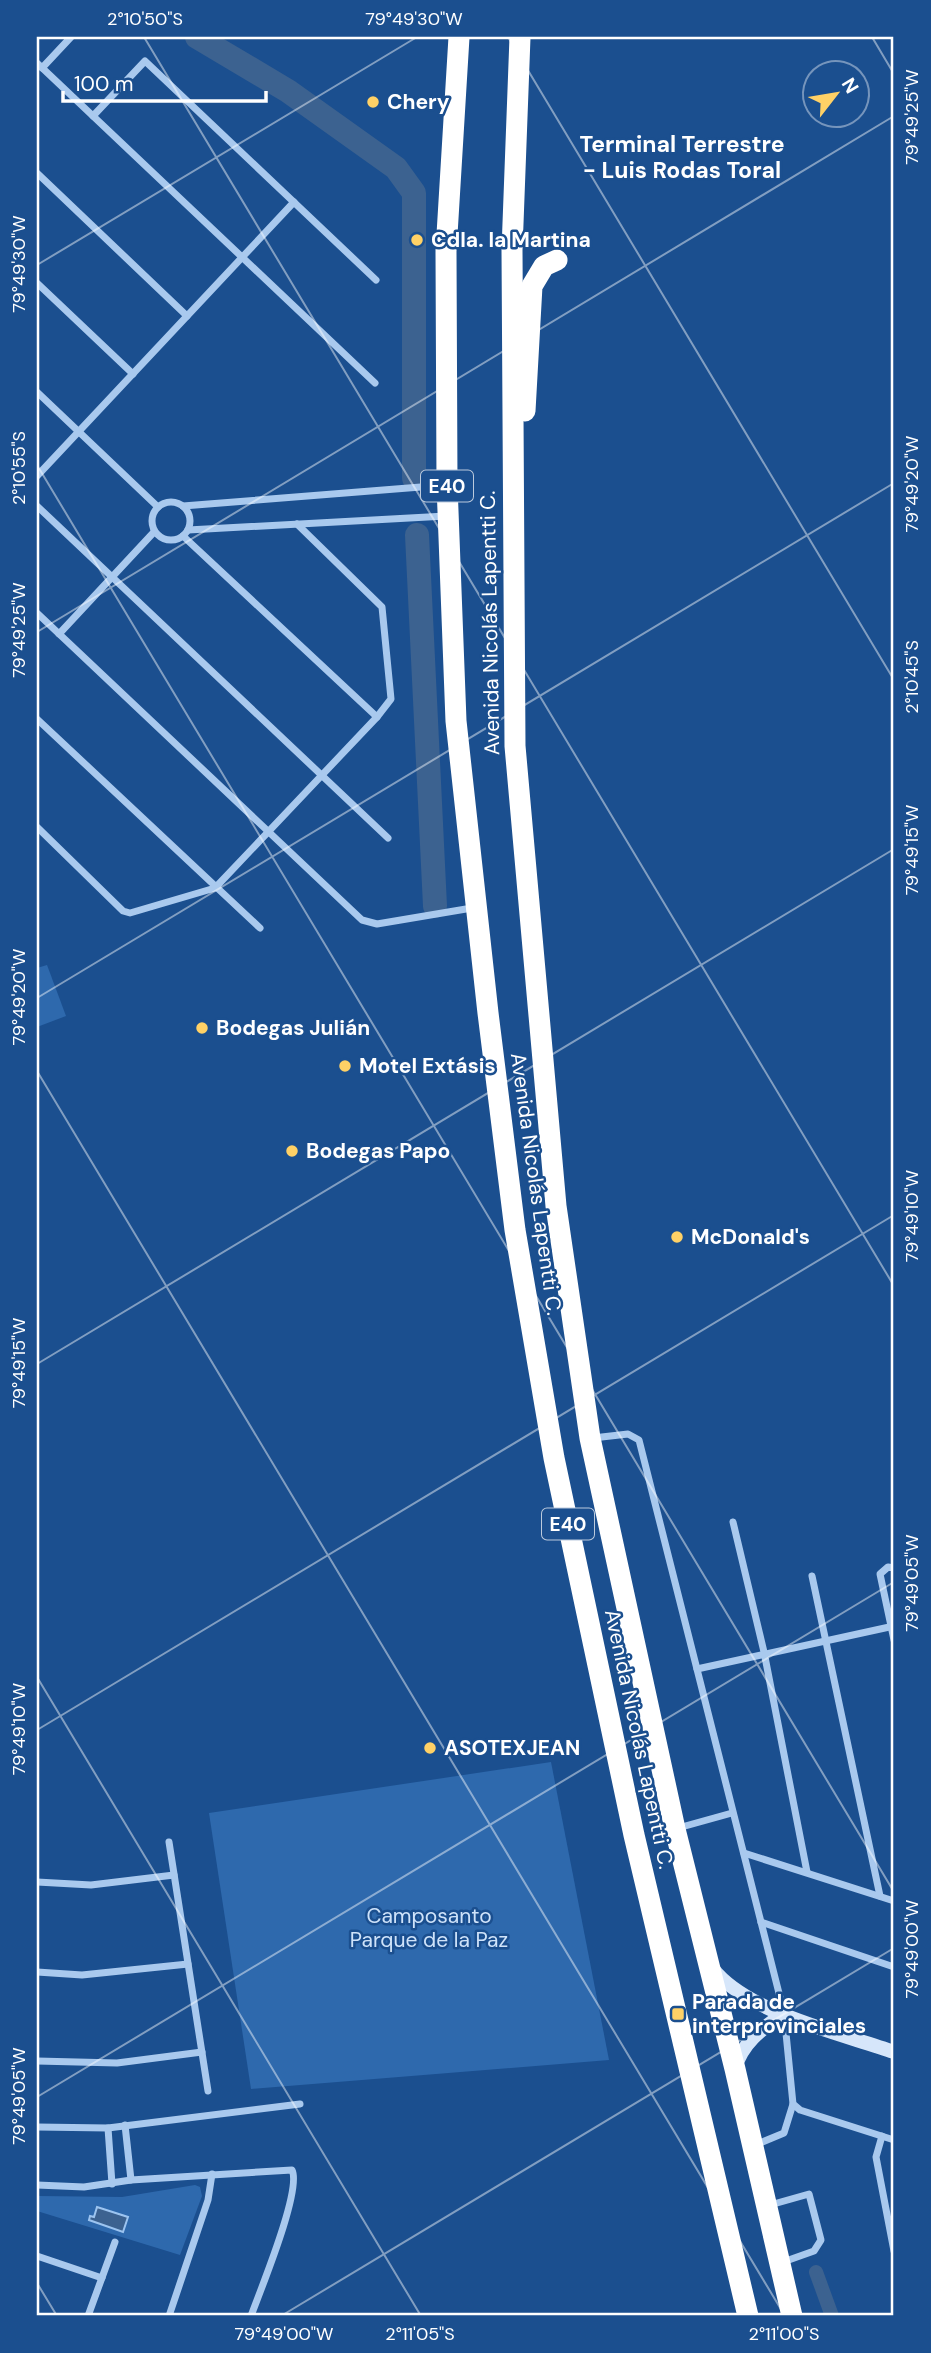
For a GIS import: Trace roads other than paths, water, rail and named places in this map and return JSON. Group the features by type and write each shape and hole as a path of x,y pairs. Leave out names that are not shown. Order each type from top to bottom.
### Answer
{"highway":[{"name":"Avenida Nicolás Lapentti C.","path":"459,37 446,251 447,485 456,721 475,908 515,1230 554,1458 634,1835 748,2316"},
{"name":"Avenida Nicolás Lapentti C.","path":"520,37 512,250 515,746 556,1206 590,1438 675,1829 735,2069 792,2316"},
{"path":"513,626 532,286 544,266 557,260"}],"street":[{"path":"71,37 39,65 375,383"},
{"path":"93,116 145,61 376,279"},
{"path":"37,173 187,316"},
{"path":"37,476 294,202"},
{"path":"37,283 133,374"},
{"path":"37,392 158,507"},
{"path":"154,532 152,518 158,507 173,502 183,506 447,485"},
{"path":"37,506 388,838"},
{"path":"183,506 190,517 186,533"},
{"path":"154,532 167,540 186,533 450,516"},
{"path":"37,827 124,911 130,913 215,888 377,717 391,699 382,607 297,524"},
{"path":"59,634 154,532"},
{"path":"186,533 377,717"},
{"path":"37,613 362,920 377,924 475,908"},
{"path":"37,719 260,928"},
{"path":"590,1438 628,1434 639,1440 784,2013 793,2104 784,2133 752,2147"},
{"path":"733,1522 764,1652 807,1872"},
{"path":"894,1568 883,1569 880,1574 894,1640"},
{"path":"812,1576 880,1896"},
{"path":"698,1669 764,1652 893,1626"},
{"path":"675,1829 732,1813"},
{"path":"169,1842 208,2091"},
{"path":"744,1853 894,1901"},
{"path":"37,1882 91,1885 174,1875"},
{"path":"761,1922 894,1967"},
{"path":"37,1972 82,1975 188,1964"},
{"path":"709,1965 725,1984 748,2000 894,2053"},
{"path":"735,2069 740,2052 758,2032 784,2013"},
{"path":"37,2061 117,2063 202,2052"},
{"path":"37,2127 108,2128 300,2104"},
{"path":"793,2104 800,2110 894,2140"},
{"path":"125,2125 131,2180"},
{"path":"108,2128 112,2184"},
{"path":"882,2136 876,2157 894,2251"},
{"path":"37,2185 84,2188 131,2180 287,2168 294,2174 295,2183 251,2316"},
{"path":"169,2316 208,2200 212,2174"},
{"path":"766,2206 809,2194 821,2239 819,2248 779,2263"},
{"path":"88,2316 115,2242"},
{"path":"37,2256 102,2278"}],"waterway":[{"path":"197,37 288,91 396,168 414,193 414,478"},
{"path":"417,535 435,906"},
{"path":"816,2272 832,2316"}],"place":[{"name":"Chery","path":"373,102"},
{"name":"Cdla. la Martina","path":"417,240"},
{"name":"Bodegas Julián","path":"202,1028"},
{"name":"Motel Extásis","path":"345,1066"},
{"name":"Bodegas Papo","path":"292,1151"},
{"name":"McDonald's","path":"677,1237"},
{"name":"ASOTEXJEAN","path":"430,1748"},
{"name":"Parada de interprovinciales","path":"678,2014"}],"district":[{"name":"Terminal Terrestre - Luis Rodas Toral","path":"682,157"}],"park label":[{"name":"Camposanto Parque de la Paz","path":"429,1928"}]}
